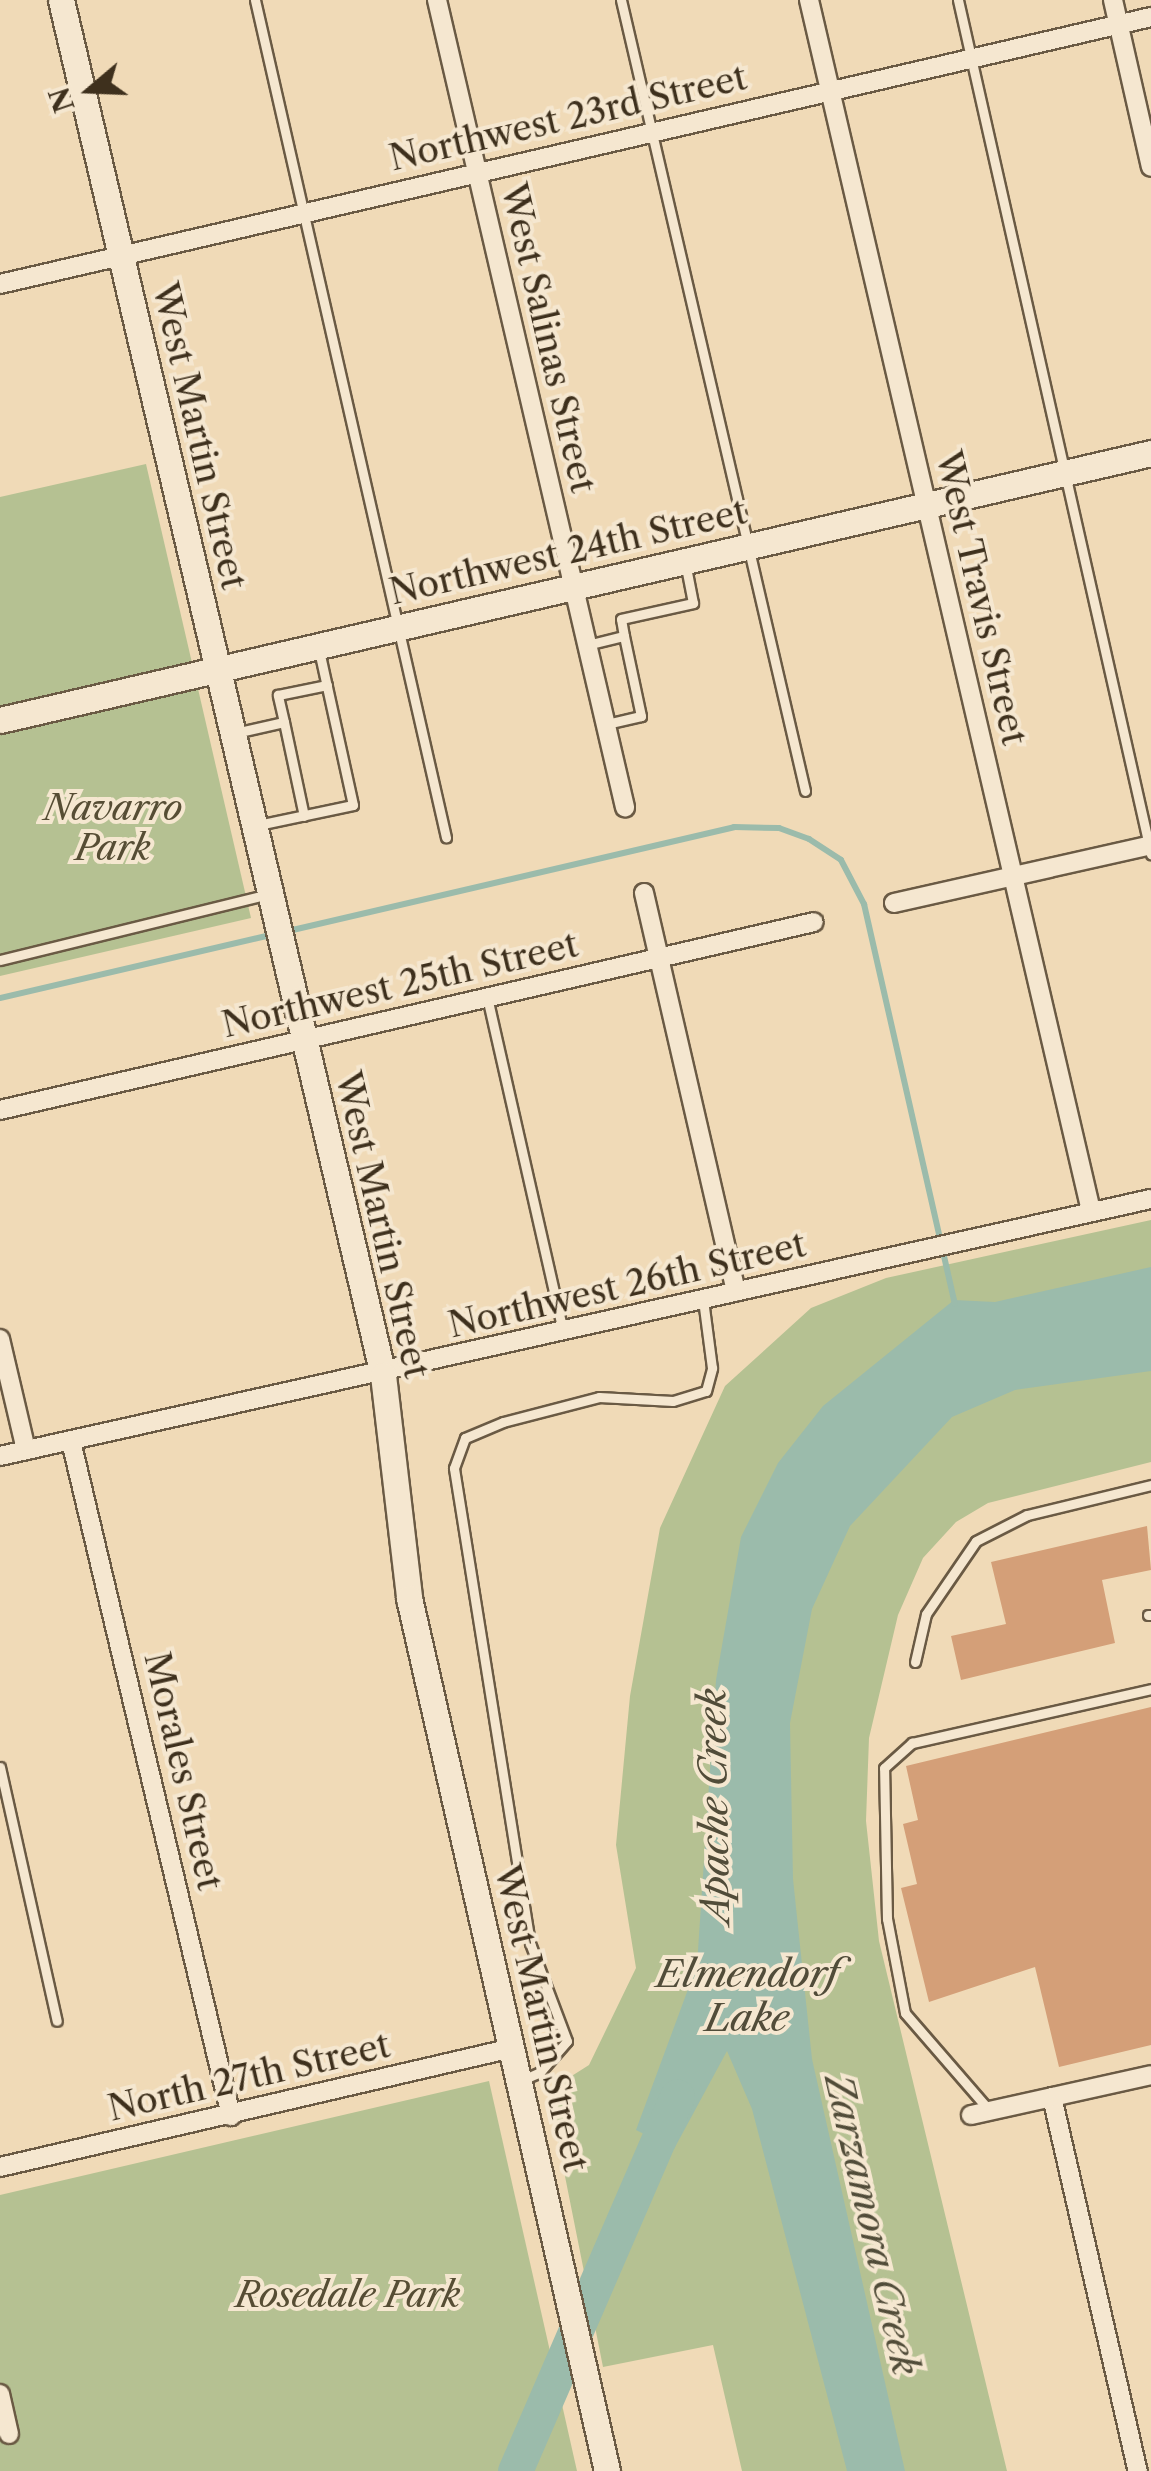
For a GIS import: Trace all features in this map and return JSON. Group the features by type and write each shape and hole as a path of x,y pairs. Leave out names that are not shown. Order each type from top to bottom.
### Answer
{"main road":[{"name":"West Martin Street","path":"61,0 382,1375 409,1598 608,2471"},
{"name":"Northwest 24th Street","path":"0,720 1151,454"}],"street":[{"name":"West Salinas Street","path":"437,0 625,808"},
{"name":"West Travis Street","path":"809,0 1092,1211"},
{"path":"1113,0 1151,166"},
{"name":"Northwest 23rd Street","path":"0,284 1151,17"},
{"path":"894,902 1150,848"},
{"path":"644,893 736,1292"},
{"name":"Northwest 25th Street","path":"0,1110 814,922"},
{"name":"Northwest 26th Street","path":"0,1456 382,1375 1151,1200"},
{"path":"0,1339 26,1450"},
{"name":"Morales Street","path":"71,1441 231,2116"},
{"name":"North 27th Street","path":"0,2167 512,2048"},
{"path":"981,2113 1151,2075"},
{"path":"1052,2098 1138,2471"},
{"path":"0,2394 9,2434"}],"lane":[{"path":"255,0 446,836"},
{"path":"621,0 805,791"},
{"path":"958,0 1150,848"},
{"path":"605,724 641,716 621,619 692,603 685,561"},
{"path":"586,645 624,636"},
{"path":"255,826 353,805 318,645"},
{"path":"304,816 278,694 327,685"},
{"path":"233,733 284,722"},
{"path":"0,960 271,897"},
{"path":"488,997 563,1332"},
{"path":"519,2081 540,2072 567,2042 530,1943 454,1468 466,1438 503,1422 599,1396 673,1401 706,1391 712,1368 703,1300"},
{"path":"916,1662 926,1614 976,1541 1027,1515 1151,1485"},
{"path":"981,2113 906,2013 887,1919 884,1768 912,1743 1151,1689"},
{"path":"0,1766 57,2021"}],"green space":[{"name":"Navarro Park","path":"146,464 251,918 0,976 0,497"},
{"path":"1151,1220 1151,1462 988,1503 956,1522 923,1558 898,1615 869,1738 866,1821 879,1941 1007,2471 742,2471 713,2345 603,2367 548,2091 589,2065 636,1968 616,1845 630,1696 660,1528 725,1386 811,1308 886,1278"},
{"name":"Rosedale Park","path":"489,2081 577,2471 0,2471 0,2195"}],"water":[{"name":"Elmendorf Lake","path":"1151,1267 1151,1371 1015,1390 952,1417 850,1526 812,1609 790,1723 793,1879 812,2059 905,2471 847,2471 752,2109 727,2051 674,2149 636,2130 697,1965 716,1680 741,1537 778,1463 823,1406 954,1300 995,1302"}],"building":[{"path":"1147,1526 1151,1570 1102,1580 1115,1643 961,1680 951,1636 1006,1624 991,1562"},
{"path":"1151,1707 1151,2045 1059,2067 1035,1967 929,2002 901,1888 917,1884 903,1824 918,1820 906,1766"}],"waterway":[{"path":"284,932 734,827 779,828 809,839 841,860 864,904 955,1304"},
{"path":"0,998 271,935"},
{"name":"Apache Creek","path":"515,2471 677,2096"}],"water label":[{"name":"Zarzamora Creek","path":"872,2224"}]}
